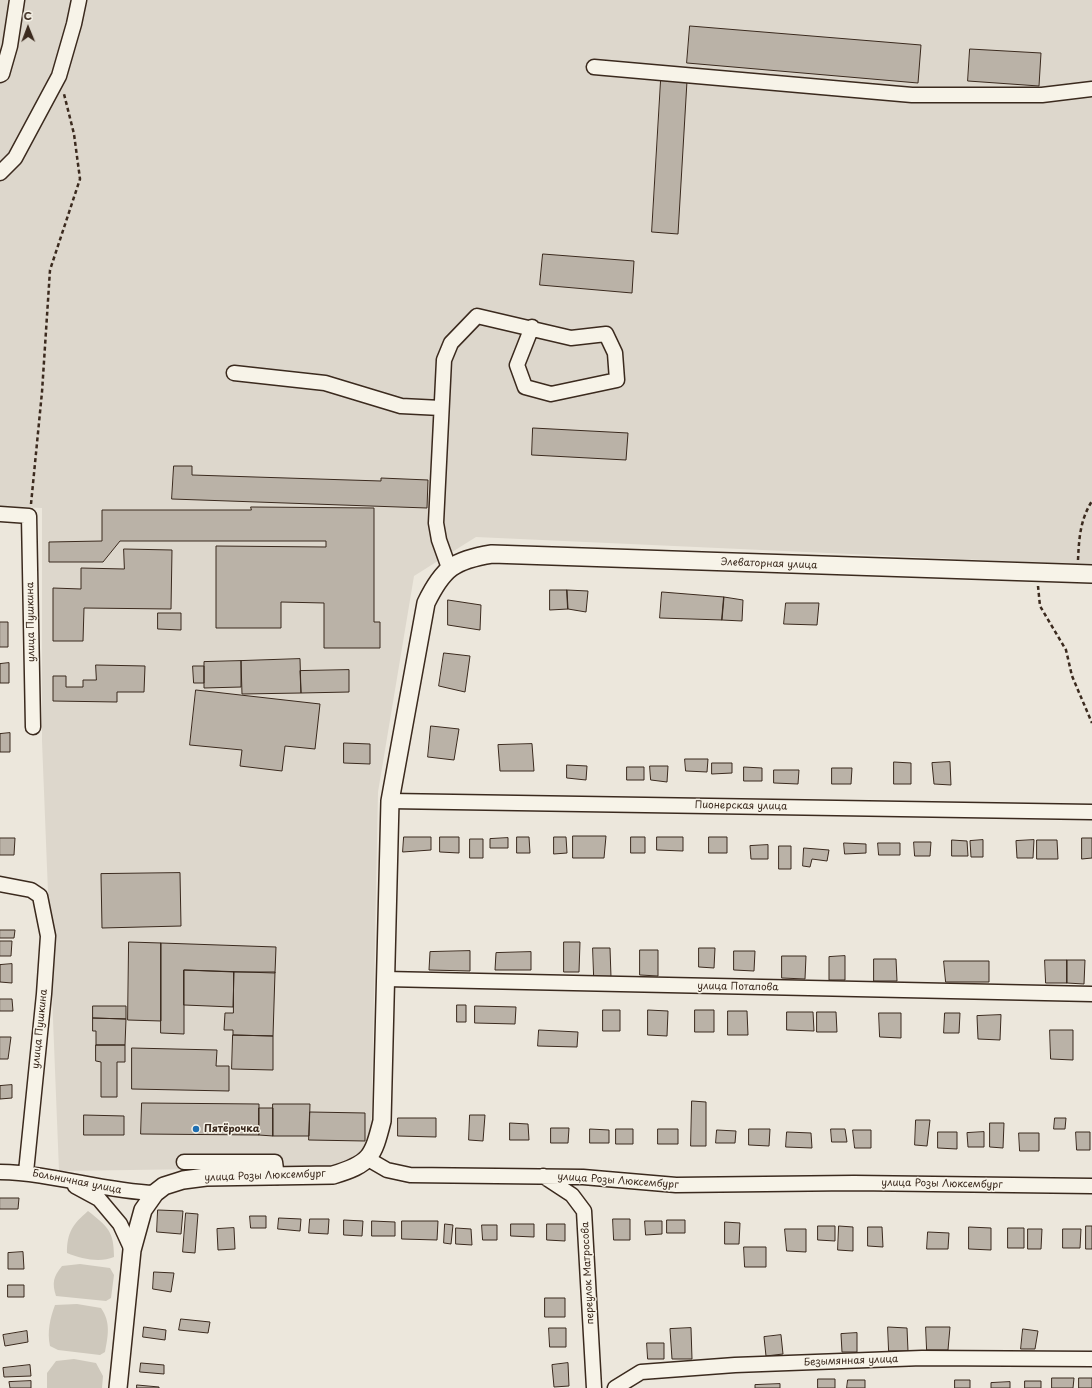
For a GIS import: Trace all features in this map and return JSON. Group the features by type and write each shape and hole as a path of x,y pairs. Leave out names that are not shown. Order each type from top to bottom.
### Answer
{"main road":[{"name":"Элеваторная улица","path":"449,568 468,558 492,554 1084,574"},
{"path":"368,1159 376,1142 382,1121 390,801 426,603 434,586 449,568"},
{"name":"улица Розы Люксембург","path":"155,1193 164,1186 183,1180 206,1178 333,1175 351,1170 368,1159"},
{"path":"118,1388 132,1250 144,1210 155,1193"}],"street":[{"path":"0,75 2,74 10,46 17,0"},
{"path":"0,173 14,158 59,76 74,24 78,0"},
{"path":"594,67 912,94 1042,95 1092,89"},
{"path":"449,568 439,540 436,523 444,360 451,343 477,316 532,327 571,338 606,334 615,353 617,380 551,394 525,387 517,365 532,327"},
{"path":"234,373 325,383 401,406 441,408"},
{"path":"0,514 29,516"},
{"name":"улица Пушкина","path":"29,516 33,727"},
{"name":"Пионерская улица","path":"390,801 1092,812"},
{"name":"улица Пушкина","path":"0,884 31,890 40,896 48,936 44,994 26,1172"},
{"name":"улица Потапова","path":"385,979 1092,994"},
{"name":"улица Розы Люксембург","path":"368,1159 386,1170 410,1175 583,1177 676,1185 854,1183 1092,1186"},
{"path":"184,1162 275,1162 276,1177"},
{"name":"Больничная улица","path":"0,1172 26,1172 127,1192 155,1193"},
{"name":"переулок Матросова","path":"543,1176 572,1195 584,1211 594,1388"},
{"path":"57,1177 99,1199 120,1224 132,1250"},
{"name":"Безымянная улица","path":"615,1388 641,1372 735,1365 922,1358 1092,1359"}],"path":[{"path":"29,516 42,392 50,270 80,179 74,134 59,76"},
{"path":"1084,574 1080,529 1084,514 1092,502"},
{"path":"1036,573 1040,606 1066,650 1072,676 1092,723"}],"shaded area":[{"path":"0,0 1092,0 1092,565 476,537 414,576 378,792 371,1144 341,1167 59,1171 42,741 42,508 0,506"},
{"path":"88,1211 105,1226 111,1235 114,1248 114,1257 103,1260 91,1260 67,1253 68,1239 72,1229 78,1220"},
{"path":"80,1264 110,1268 114,1275 111,1298 106,1301 56,1296 54,1280 62,1266"},
{"path":"77,1304 101,1308 104,1313 108,1335 105,1352 100,1355 58,1350 50,1346 50,1325 55,1305"},
{"path":"74,1359 96,1363 103,1376 102,1388 47,1388 47,1373 56,1361"}],"building":[{"path":"690,26 921,45 918,83 687,63"},
{"path":"970,49 1041,53 1039,86 968,81"},
{"path":"661,80 687,81 678,234 652,232"},
{"path":"543,254 634,261 632,293 540,285"},
{"path":"533,428 628,433 626,460 532,455"},
{"path":"174,466 192,466 192,475 381,481 381,478 428,480 427,508 172,499"},
{"path":"251,507 374,508 374,622 380,622 380,648 324,648 324,603 281,602 281,628 216,628 216,546 326,547 326,541 120,541 103,562 49,562 49,542 102,541 102,510 251,510"},
{"path":"124,549 172,550 171,609 84,608 83,641 53,641 53,588 81,589 81,568 124,569"},
{"path":"550,590 567,590 568,609 550,610"},
{"path":"567,590 588,591 586,612 568,609"},
{"path":"662,592 724,597 722,620 660,618"},
{"path":"724,597 743,600 742,621 722,620"},
{"path":"448,600 481,605 480,630 448,625"},
{"path":"786,603 819,603 817,625 784,624"},
{"path":"158,613 181,613 181,630 158,629"},
{"path":"0,622 8,622 8,647 0,647"},
{"path":"444,653 470,656 465,692 439,686"},
{"path":"300,659 301,693 242,694 241,661"},
{"path":"241,661 241,687 204,688 204,662"},
{"path":"9,663 9,683 0,683 0,664"},
{"path":"96,665 145,666 144,692 117,692 117,702 53,701 53,676 66,676 66,687 83,687 83,680 96,680"},
{"path":"193,666 204,666 204,683 194,683"},
{"path":"349,670 349,692 301,693 300,671"},
{"path":"196,690 320,704 315,749 285,746 282,771 240,766 242,750 190,745"},
{"path":"431,726 459,729 454,760 428,757"},
{"path":"10,733 10,752 0,752 0,734"},
{"path":"344,743 370,744 370,764 344,763"},
{"path":"532,744 534,771 500,771 498,745"},
{"path":"685,759 708,759 707,772 686,771"},
{"path":"894,762 911,763 911,784 894,784"},
{"path":"950,762 951,785 934,784 932,763"},
{"path":"712,763 732,763 732,773 712,774"},
{"path":"567,765 587,766 586,780 567,778"},
{"path":"650,766 668,766 667,782 651,780"},
{"path":"627,767 644,767 644,780 627,780"},
{"path":"744,767 762,768 762,781 744,781"},
{"path":"832,768 852,768 851,784 832,784"},
{"path":"774,770 799,770 798,784 774,783"},
{"path":"573,836 606,836 604,858 573,858"},
{"path":"404,837 431,837 431,850 403,852"},
{"path":"440,837 459,837 459,853 440,852"},
{"path":"517,837 529,837 530,853 517,853"},
{"path":"554,837 566,837 567,853 554,854"},
{"path":"631,837 645,837 645,853 631,853"},
{"path":"657,837 683,837 683,851 657,850"},
{"path":"709,837 727,837 727,853 709,853"},
{"path":"0,838 15,838 14,855 0,855"},
{"path":"508,838 508,848 490,848 490,839"},
{"path":"1082,838 1092,838 1092,858 1082,859"},
{"path":"470,839 483,839 483,858 470,858"},
{"path":"952,840 967,841 968,856 952,856"},
{"path":"983,840 983,857 971,857 970,841"},
{"path":"1034,840 1033,858 1017,858 1016,841"},
{"path":"1037,840 1057,840 1058,859 1037,859"},
{"path":"914,842 931,842 930,856 915,856"},
{"path":"844,843 866,844 866,853 845,854"},
{"path":"878,843 900,843 900,855 879,855"},
{"path":"768,845 768,859 751,859 750,846"},
{"path":"779,846 791,846 791,869 779,869"},
{"path":"804,848 829,850 827,861 812,859 810,867 803,866"},
{"path":"180,873 181,926 102,928 101,874"},
{"path":"0,930 15,930 14,938 0,938"},
{"path":"0,941 12,941 11,956 0,956"},
{"path":"129,942 161,943 161,1021 128,1020"},
{"path":"564,942 580,942 579,972 564,972"},
{"path":"161,943 276,947 275,973 184,970 184,1034 161,1033"},
{"path":"593,948 610,948 611,977 594,976"},
{"path":"699,948 715,948 714,968 699,967"},
{"path":"640,950 658,950 658,976 640,975"},
{"path":"470,951 470,971 429,970 430,952"},
{"path":"734,951 755,951 754,971 734,970"},
{"path":"531,952 531,970 495,970 496,953"},
{"path":"782,956 806,956 805,979 782,978"},
{"path":"845,956 845,980 829,980 829,957"},
{"path":"874,959 896,959 897,981 874,981"},
{"path":"1045,960 1067,960 1067,983 1046,983"},
{"path":"1067,960 1085,960 1084,984 1067,983"},
{"path":"944,961 989,961 989,982 946,982"},
{"path":"12,964 12,983 0,982 0,965"},
{"path":"184,970 234,972 233,1007 184,1005"},
{"path":"234,972 275,972 273,1036 233,1035 233,1030 224,1030 225,1013 233,1013"},
{"path":"0,999 12,999 13,1011 0,1011"},
{"path":"457,1005 466,1005 466,1022 457,1022"},
{"path":"93,1006 126,1006 126,1019 93,1018"},
{"path":"475,1006 516,1007 515,1024 475,1023"},
{"path":"603,1010 620,1010 620,1031 603,1031"},
{"path":"648,1010 668,1011 667,1036 648,1035"},
{"path":"695,1010 714,1010 714,1032 695,1032"},
{"path":"728,1011 747,1011 748,1035 728,1035"},
{"path":"787,1012 813,1012 814,1031 787,1030"},
{"path":"817,1012 836,1012 837,1032 817,1032"},
{"path":"879,1013 901,1013 901,1038 880,1037"},
{"path":"945,1013 960,1013 959,1033 944,1033"},
{"path":"1001,1015 1000,1040 978,1039 977,1016"},
{"path":"93,1018 126,1019 125,1045 96,1045 96,1031 93,1031"},
{"path":"539,1030 578,1032 577,1047 538,1046"},
{"path":"1050,1030 1073,1030 1073,1060 1051,1059"},
{"path":"233,1035 273,1036 273,1070 232,1069"},
{"path":"0,1037 11,1037 8,1059 0,1059"},
{"path":"96,1045 125,1045 125,1062 117,1062 117,1097 101,1097 101,1062 96,1061"},
{"path":"132,1048 217,1050 216,1066 229,1066 229,1091 132,1089"},
{"path":"12,1085 12,1098 0,1099 0,1086"},
{"path":"692,1101 706,1102 706,1146 691,1146"},
{"path":"142,1103 259,1104 259,1135 141,1134"},
{"path":"273,1104 310,1104 309,1136 273,1136"},
{"path":"259,1108 273,1108 273,1136 259,1135"},
{"path":"310,1112 365,1113 365,1141 309,1140"},
{"path":"84,1115 124,1116 124,1135 84,1135"},
{"path":"470,1115 485,1115 483,1141 469,1140"},
{"path":"398,1118 436,1118 436,1137 398,1136"},
{"path":"1055,1118 1066,1118 1065,1129 1054,1129"},
{"path":"916,1120 930,1120 927,1146 915,1145"},
{"path":"510,1123 528,1124 529,1140 510,1140"},
{"path":"990,1123 1004,1123 1003,1148 990,1147"},
{"path":"551,1128 569,1128 568,1143 551,1143"},
{"path":"590,1129 609,1130 609,1143 590,1143"},
{"path":"616,1129 633,1129 633,1144 616,1144"},
{"path":"658,1129 678,1129 678,1144 658,1144"},
{"path":"749,1129 770,1129 769,1146 749,1145"},
{"path":"831,1129 845,1129 847,1142 832,1142"},
{"path":"717,1130 736,1131 735,1143 716,1143"},
{"path":"853,1130 871,1130 871,1148 855,1148"},
{"path":"787,1132 811,1133 812,1148 786,1147"},
{"path":"938,1132 957,1132 957,1149 938,1148"},
{"path":"984,1132 984,1147 968,1147 967,1133"},
{"path":"1076,1132 1090,1132 1090,1150 1077,1150"},
{"path":"1019,1133 1039,1133 1039,1151 1020,1151"},
{"path":"0,1198 19,1198 18,1209 0,1209"},
{"path":"158,1210 183,1211 181,1234 157,1232"},
{"path":"186,1213 198,1214 195,1253 183,1252"},
{"path":"250,1216 266,1216 266,1228 251,1228"},
{"path":"279,1218 301,1219 300,1231 278,1229"},
{"path":"310,1219 329,1219 328,1234 309,1233"},
{"path":"613,1219 630,1219 630,1240 614,1240"},
{"path":"344,1220 363,1221 362,1236 344,1235"},
{"path":"667,1220 685,1220 685,1233 667,1233"},
{"path":"372,1221 395,1222 395,1236 372,1236"},
{"path":"402,1221 438,1221 437,1240 402,1239"},
{"path":"645,1221 662,1221 662,1234 646,1235"},
{"path":"725,1222 740,1223 739,1244 725,1244"},
{"path":"445,1224 453,1225 451,1244 444,1243"},
{"path":"511,1224 534,1224 534,1237 511,1236"},
{"path":"547,1224 565,1224 565,1241 547,1240"},
{"path":"482,1225 497,1225 497,1240 483,1240"},
{"path":"818,1226 835,1226 835,1241 818,1240"},
{"path":"839,1226 853,1227 853,1251 838,1250"},
{"path":"1086,1226 1092,1226 1092,1249 1086,1249"},
{"path":"868,1227 882,1227 883,1247 868,1246"},
{"path":"969,1227 991,1228 991,1250 969,1249"},
{"path":"234,1228 235,1249 218,1250 217,1229"},
{"path":"456,1228 471,1229 472,1245 456,1244"},
{"path":"1008,1228 1024,1228 1024,1248 1008,1248"},
{"path":"785,1229 806,1229 806,1252 787,1251"},
{"path":"1028,1229 1042,1229 1041,1249 1028,1249"},
{"path":"1063,1229 1081,1229 1080,1248 1063,1248"},
{"path":"928,1232 949,1233 948,1249 927,1249"},
{"path":"744,1247 766,1247 766,1267 745,1267"},
{"path":"23,1252 24,1269 8,1269 8,1253"},
{"path":"154,1272 174,1273 171,1292 153,1289"},
{"path":"8,1285 24,1285 24,1297 8,1297"},
{"path":"545,1298 565,1298 565,1317 545,1317"},
{"path":"181,1319 210,1322 208,1333 179,1330"},
{"path":"144,1327 166,1330 165,1340 143,1337"},
{"path":"888,1327 907,1328 908,1351 889,1351"},
{"path":"926,1327 950,1327 948,1350 927,1350"},
{"path":"549,1328 566,1328 566,1347 550,1347"},
{"path":"691,1328 692,1359 672,1359 670,1329"},
{"path":"1023,1329 1038,1331 1035,1349 1021,1349"},
{"path":"27,1331 28,1342 5,1346 3,1335"},
{"path":"857,1333 857,1352 842,1352 841,1334"},
{"path":"781,1335 783,1354 766,1356 764,1337"},
{"path":"647,1343 664,1343 664,1359 648,1359"},
{"path":"141,1363 164,1365 164,1374 140,1372"},
{"path":"568,1363 569,1386 554,1387 552,1365"},
{"path":"30,1365 31,1376 4,1377 3,1368"},
{"path":"1052,1378 1074,1378 1073,1388 1052,1388"},
{"path":"1079,1378 1092,1378 1092,1388 1079,1388"},
{"path":"818,1379 835,1379 835,1388 818,1388"},
{"path":"848,1380 865,1380 865,1388 847,1388"},
{"path":"955,1380 970,1380 970,1388 955,1388"},
{"path":"31,1381 31,1388 10,1388 9,1382"},
{"path":"1025,1381 1041,1381 1041,1388 1025,1388"},
{"path":"1010,1382 1010,1388 991,1388 991,1383"},
{"path":"780,1384 780,1388 755,1388 755,1385"},
{"path":"137,1385 159,1387 159,1388 137,1388"}],"place":[{"name":"Пятёрочка","path":"196,1129"}]}
